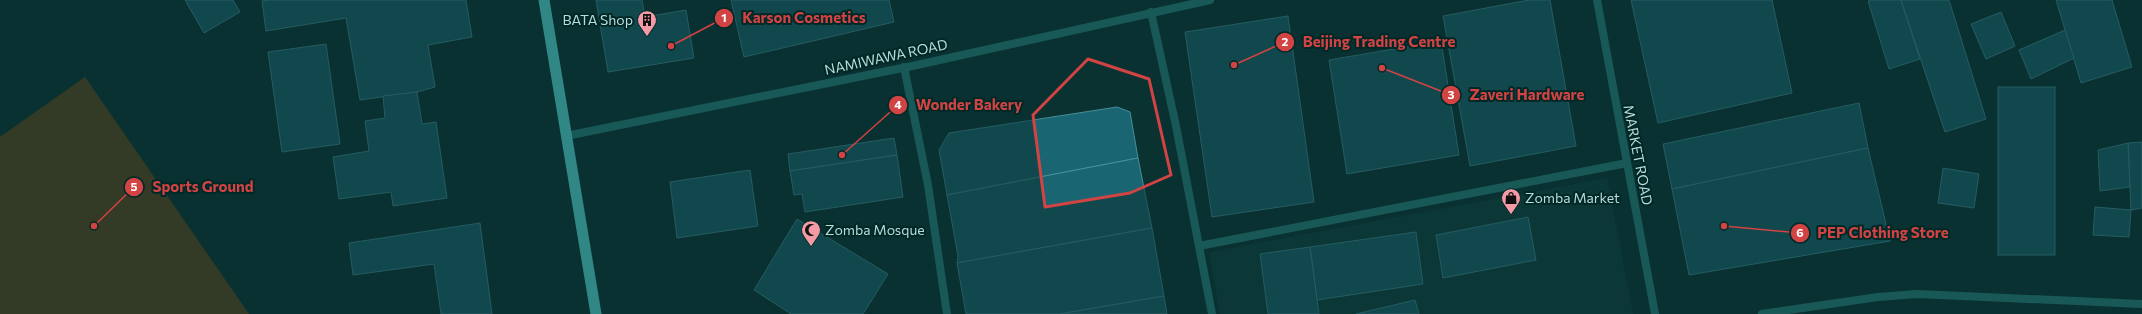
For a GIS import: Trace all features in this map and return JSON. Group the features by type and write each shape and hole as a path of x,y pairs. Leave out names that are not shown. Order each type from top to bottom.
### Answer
{"highway":[{"path":"544,0 596,314"}],"street":[{"name":"NAMIWAWA ROAD","path":"566,136 904,67 1210,0"},
{"name":"MARKET ROAD","path":"1597,0 1655,314"},
{"path":"1151,12 1167,85 1212,314"},
{"path":"904,67 928,186 947,314"},
{"path":"1199,246 1627,163"},
{"path":"1762,314 1878,297 1918,294 2142,304"}],"highlighted area":[{"path":"1088,59 1149,79 1171,175 1130,193 1045,207 1033,115"}],"shaded area":[{"path":"85,77 249,314 0,314 0,137"},
{"name":"Zomba Market","path":"1607,178 1633,314 1220,314 1209,252"}],"building":[{"path":"185,0 233,0 240,12 204,33"},
{"path":"466,0 472,37 428,45 435,87 417,92 360,100 346,18 266,31 262,1"},
{"name":"BATA Shop","path":"596,0 642,0 645,17 686,10 694,58 608,72"},
{"path":"731,0 889,0 894,22 744,57"},
{"path":"1529,0 1550,0 1576,146 1470,166 1443,16"},
{"path":"1631,0 1772,0 1792,93 1658,123"},
{"path":"1901,0 1920,59 1889,69 1868,1"},
{"path":"1901,0 1949,0 1986,119 1945,132"},
{"path":"2056,0 2112,0 2132,67 2081,83"},
{"path":"2001,12 2015,46 1986,59 1971,24"},
{"path":"1288,16 1314,202 1212,217 1185,32"},
{"path":"2065,30 2074,58 2031,79 2019,50"},
{"path":"1441,41 1459,155 1347,174 1329,60"},
{"path":"326,44 340,144 282,152 268,52"},
{"path":"1998,87 2055,87 2055,255 1998,255"},
{"path":"417,92 422,124 436,122 447,198 393,206 391,192 339,199 333,157 369,151 365,121 385,118 383,96"},
{"path":"1859,103 1868,148 1672,189 1663,144"},
{"path":"1117,107 1130,112 1138,158 947,195 939,150 949,133"},
{"path":"894,138 897,155 790,171 788,154"},
{"path":"2142,142 2142,208 2131,210 2128,143"},
{"path":"2128,143 2130,187 2100,191 2098,150"},
{"path":"1868,148 1890,241 1689,275 1672,189"},
{"path":"897,155 903,197 805,212 802,194 794,195 790,171"},
{"path":"1138,158 1152,228 957,263 958,256 947,195"},
{"path":"1943,168 1979,174 1974,208 1938,203"},
{"path":"750,170 758,226 677,238 670,182"},
{"path":"2095,207 2131,210 2129,237 2093,235"},
{"path":"1528,217 1536,260 1443,278 1436,235"},
{"name":"Zomba Mosque","path":"797,219 888,274 863,314 791,314 754,290"},
{"path":"480,223 492,314 441,314 434,264 353,275 349,243"},
{"path":"1152,228 1164,296 1060,314 966,314 957,263"},
{"path":"1416,232 1423,284 1317,300 1310,247"},
{"path":"1310,247 1319,314 1268,314 1260,254"},
{"path":"1164,296 1167,314 1060,314"},
{"path":"1415,300 1419,314 1356,314"}],"place":[{"name":"BATA Shop","path":"647,37"},
{"name":"Karson Cosmetics","path":"671,46"},
{"name":"Beijing Trading Centre","path":"1234,65"},
{"name":"Zaveri Hardware","path":"1382,68"},
{"name":"Wonder Bakery","path":"842,155"},
{"name":"Zomba Market","path":"1511,215"},
{"name":"Sports Ground","path":"94,226"},
{"name":"PEP Clothing Store","path":"1724,226"},
{"name":"Zomba Mosque","path":"811,247"}]}
